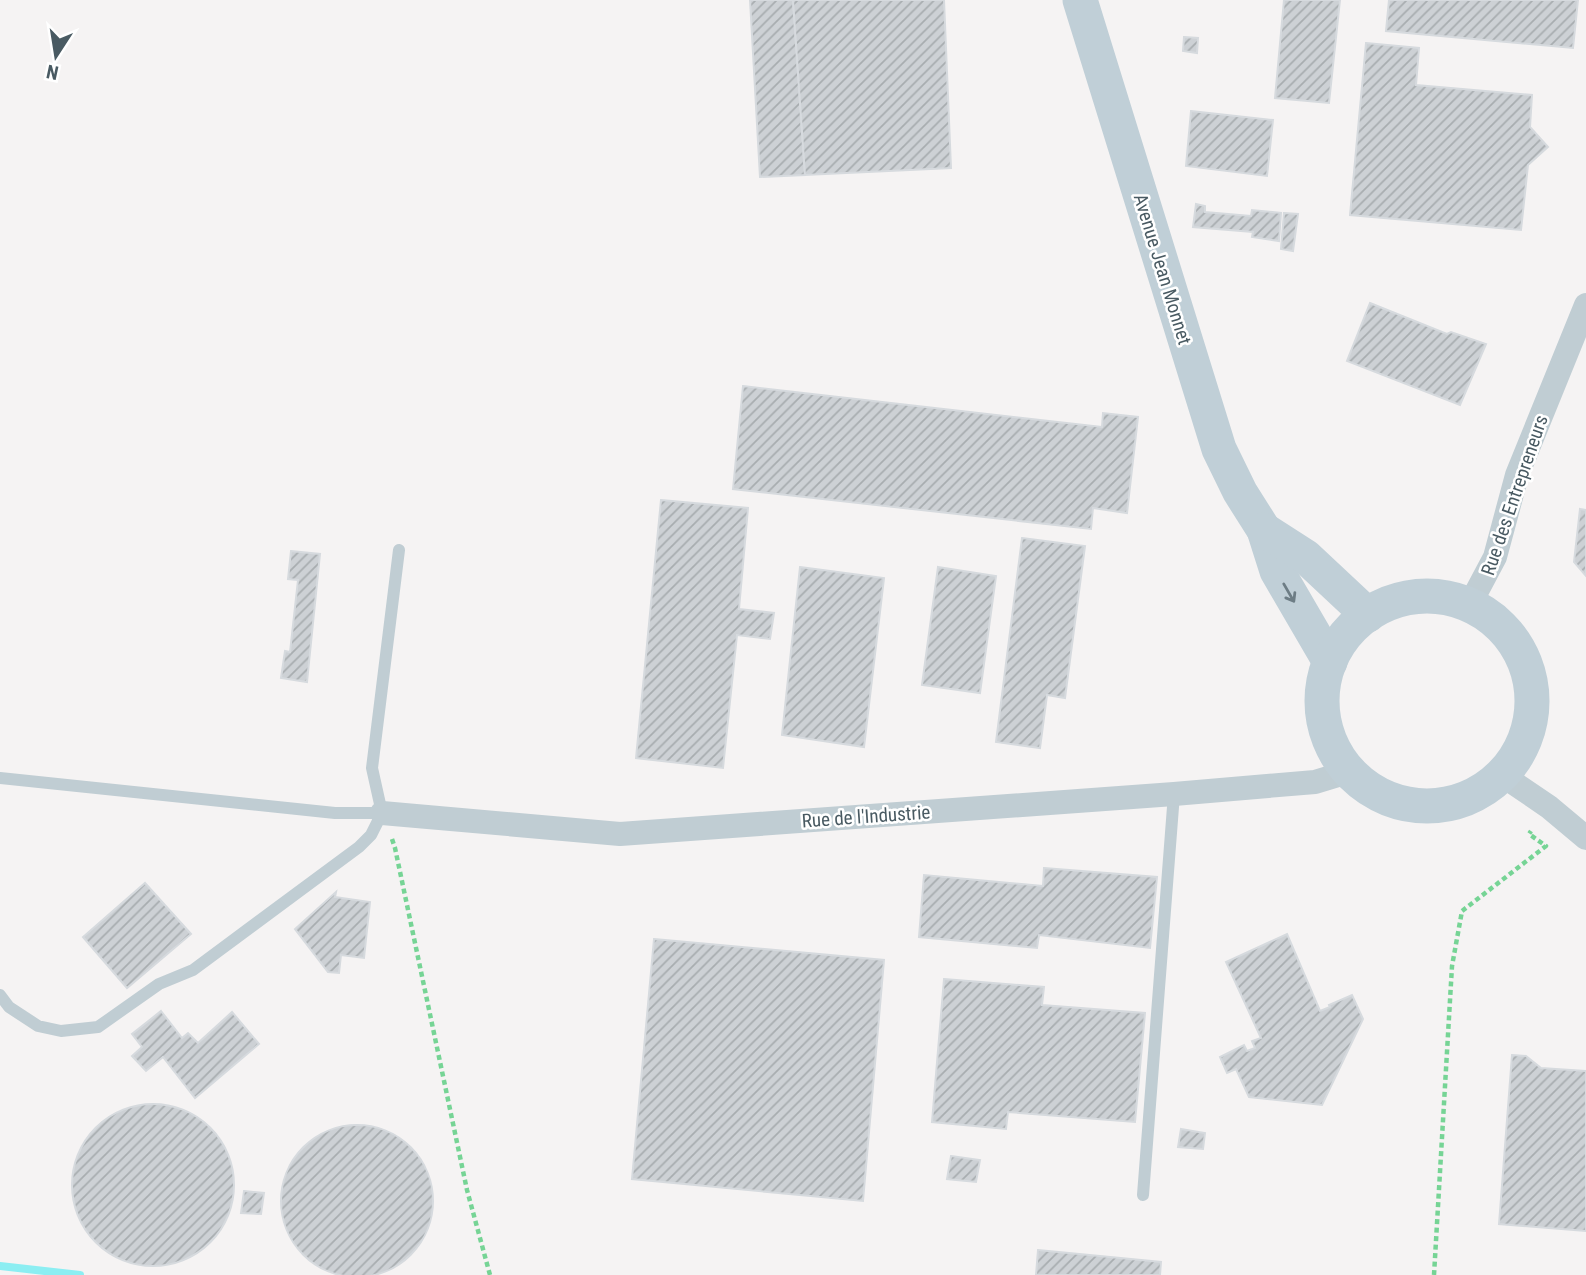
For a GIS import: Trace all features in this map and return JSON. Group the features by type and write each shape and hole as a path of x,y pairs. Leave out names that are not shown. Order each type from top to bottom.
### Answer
{"street":[{"name":"Avenue Jean Monnet","path":"1080,0 1219,449 1240,492 1264,530 1277,571 1330,662"},
{"name":"Rue des Entrepreneurs","path":"1469,606 1495,557 1517,475 1586,305"},
{"name":"Avenue Jean Monnet","path":"1264,530 1306,557 1368,615"},
{"path":"1440,597 1469,606 1489,617 1512,639 1524,661 1531,684 1532,709 1528,733 1517,755 1502,775 1474,795 1458,801 1424,806 1407,804 1375,792 1348,770 1332,746 1324,718 1323,690 1336,649 1357,623 1387,604 1404,599 1440,597"},
{"name":"Rue de l'Industrie","path":"382,813 620,834 1315,782 1348,770"},
{"path":"1502,775 1549,807 1586,838"}],"lane":[{"path":"0,995 9,1007 38,1026 61,1031 98,1027 159,984 193,970 359,847 371,835 382,813 372,768 399,550"},
{"path":"0,778 335,813 382,813"},
{"path":"1143,1195 1174,794"}],"path":[{"path":"382,813 395,848 464,1177 490,1275"},
{"path":"1434,1275 1452,966 1462,911 1546,846 1529,834 1531,831"}],"building":[{"path":"750,0 793,0 805,175 760,177"},
{"path":"793,0 944,0 951,168 805,175"},
{"path":"1284,0 1340,0 1329,103 1275,98"},
{"path":"1389,0 1578,0 1573,48 1386,31"},
{"path":"1184,37 1198,38 1197,53 1183,51"},
{"path":"1366,43 1419,48 1416,85 1532,95 1530,127 1548,147 1528,165 1521,230 1350,215"},
{"path":"1191,111 1273,120 1267,176 1186,166"},
{"path":"1196,204 1205,206 1205,212 1251,216 1252,210 1281,213 1279,241 1252,237 1253,232 1193,227"},
{"path":"1284,213 1298,214 1293,251 1281,249"},
{"path":"1370,303 1447,334 1451,332 1486,344 1460,405 1347,361"},
{"path":"743,386 1102,427 1103,413 1138,417 1127,513 1093,508 1091,529 733,489"},
{"path":"661,500 748,508 739,609 774,613 770,639 737,635 723,768 636,758"},
{"path":"1580,509 1586,510 1586,576 1574,562"},
{"path":"1022,538 1085,546 1065,698 1047,695 1040,748 996,742"},
{"path":"291,551 320,554 307,682 281,678 285,651 290,652 298,580 288,579"},
{"path":"800,567 884,578 864,747 782,735"},
{"path":"938,567 996,576 980,693 922,685"},
{"path":"1044,868 1157,877 1150,948 1039,935 1037,948 919,937 924,875 1043,886"},
{"path":"145,883 191,934 127,988 83,937"},
{"path":"336,892 335,897 370,902 364,958 341,955 339,973 328,972 295,929"},
{"path":"1287,934 1320,1011 1352,995 1363,1019 1322,1105 1249,1097 1236,1069 1227,1073 1220,1057 1244,1045 1247,1051 1255,1048 1252,1041 1261,1038 1226,962"},
{"path":"654,939 884,960 863,1201 632,1179"},
{"path":"944,979 1044,987 1042,1005 1145,1013 1135,1122 1008,1112 1006,1129 932,1122"},
{"path":"161,1011 182,1038 188,1033 198,1043 232,1012 259,1044 195,1098 163,1057 146,1071 132,1056 142,1047 132,1034"},
{"path":"1512,1055 1526,1056 1541,1068 1586,1071 1586,1231 1499,1224"},
{"path":"153,1104 184,1110 198,1117 210,1128 221,1140 228,1154 234,1185 228,1216 221,1230 210,1242 198,1253 184,1260 153,1266 122,1260 108,1253 96,1242 85,1230 78,1216 72,1185 78,1154 85,1140 96,1128 108,1117 122,1110"},
{"path":"357,1125 386,1131 411,1147 427,1172 433,1201 427,1230 411,1255 386,1271 357,1277 328,1271 303,1255 287,1230 281,1201 287,1172 303,1147 328,1131"},
{"path":"1181,1129 1205,1133 1203,1149 1178,1147"},
{"path":"951,1156 980,1160 976,1182 947,1179"},
{"path":"244,1191 264,1193 261,1214 241,1213"},
{"path":"1038,1250 1161,1262 1160,1275 1036,1275"}],"waterway":[{"path":"0,1266 80,1275"}]}
